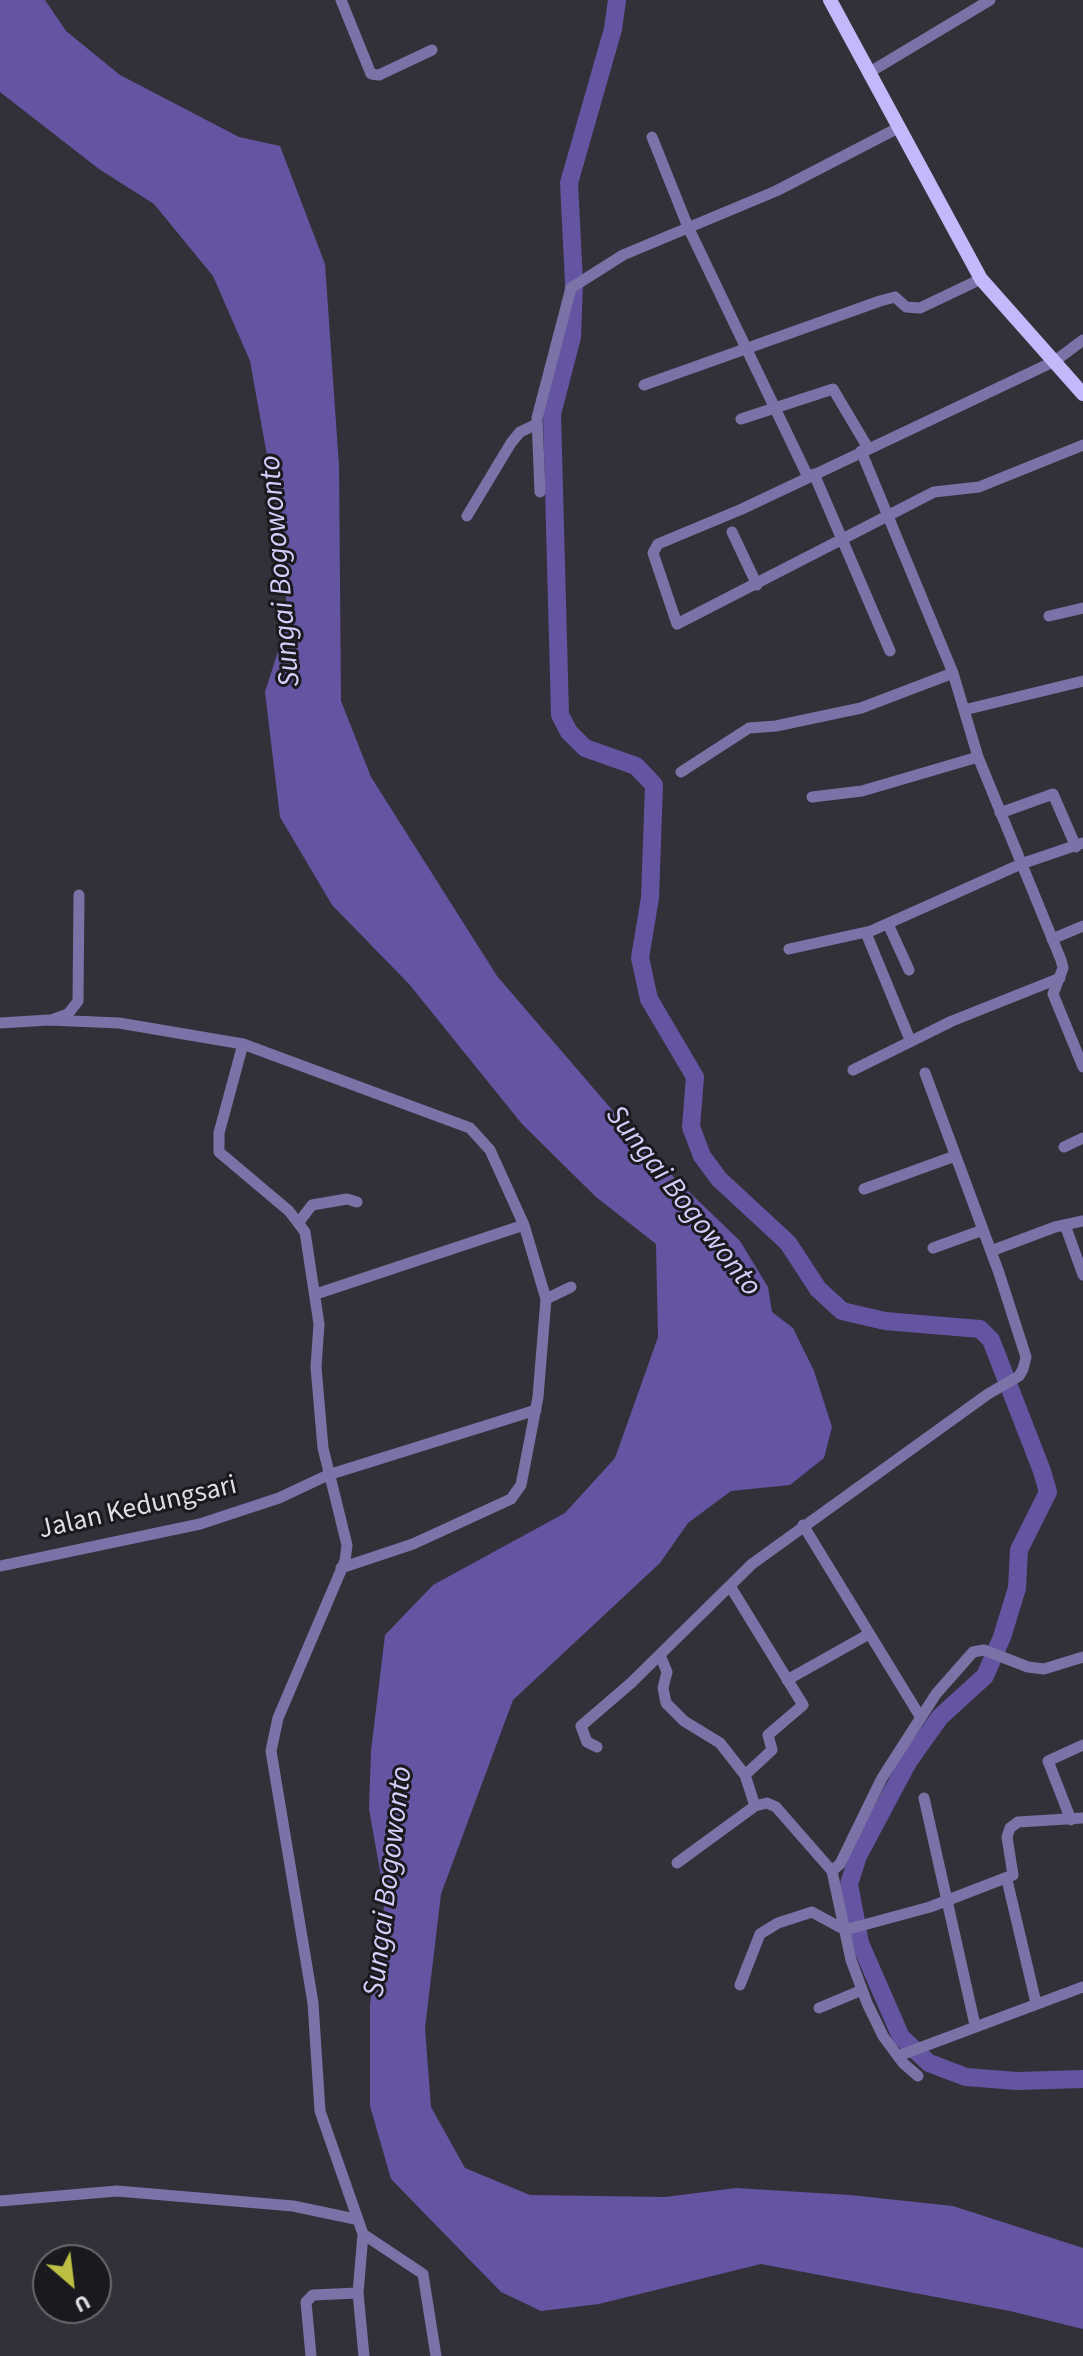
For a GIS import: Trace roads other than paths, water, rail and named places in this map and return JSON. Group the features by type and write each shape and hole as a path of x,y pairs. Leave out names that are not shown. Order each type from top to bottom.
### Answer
{"main road":[{"path":"830,0 981,279 1083,394"}],"street":[{"path":"341,0 371,74 379,75 432,50"},
{"path":"870,72 990,0"},
{"path":"540,492 537,424 571,288 623,255 776,191 898,128"},
{"path":"652,137 688,227 841,537 890,651"},
{"path":"644,385 895,297 906,307 920,308 981,279"},
{"path":"1083,340 1055,361 654,547 677,624 757,585 841,537 934,492 979,487 1083,445"},
{"path":"741,419 833,389 864,450 953,673 978,757 1061,960 1060,978 1053,994 1083,1067"},
{"path":"467,516 511,443 520,432 537,424"},
{"path":"732,532 757,585"},
{"path":"1049,616 1083,608"},
{"path":"681,772 749,728 776,726 861,708 953,673"},
{"path":"964,710 1083,681"},
{"path":"812,797 862,791 978,757"},
{"path":"789,949 866,933 1021,864 1080,845 1053,794 1000,813"},
{"path":"49,1020 68,1014 78,1001 79,895"},
{"path":"888,924 909,970"},
{"path":"1052,939 1083,926"},
{"path":"866,933 910,1040"},
{"path":"853,1070 910,1040 1060,978"},
{"path":"0,1023 49,1020 119,1023 243,1044 470,1128 490,1150 524,1225 546,1299 544,1354 521,1485 511,1499 413,1544 341,1568"},
{"path":"243,1044 219,1133 219,1152 299,1222 308,1246 319,1324 318,1410 328,1475 347,1545 341,1568 278,1718 271,1751 313,2003 320,2111 339,2157 355,2219 363,2234 423,2274 436,2356"},
{"path":"597,1747 587,1742 581,1726 660,1655 752,1564 803,1525 1013,1380 1023,1369 1026,1357 991,1251 925,1073"},
{"path":"1064,1147 1083,1138"},
{"path":"864,1189 955,1156"},
{"path":"299,1222 312,1205 347,1199 357,1202"},
{"path":"991,1251 1083,1221"},
{"path":"316,1294 524,1225"},
{"path":"1065,1225 1083,1275"},
{"path":"933,1248 983,1230"},
{"path":"546,1299 571,1287"},
{"name":"Jalan Kedungsari","path":"0,1566 200,1524 279,1498 328,1475 536,1410"},
{"path":"803,1525 921,1718"},
{"path":"730,1586 803,1705 768,1735 772,1750 745,1775"},
{"path":"787,1680 869,1634"},
{"path":"832,1871 840,1864 882,1778 921,1718 969,1656 984,1650 1028,1667 1044,1669 1083,1657"},
{"path":"660,1655 667,1672 663,1688 666,1703 684,1721 720,1743 745,1775 755,1806"},
{"path":"740,1985 760,1934 778,1923 812,1912 847,1930 1007,1880 1013,1875 1014,1865 1007,1837 1010,1828 1018,1822 1077,1819 1048,1761 1083,1745"},
{"path":"924,1798 975,2025"},
{"path":"677,1863 755,1806 767,1803 776,1807 832,1871 862,1990 883,2036 918,2076"},
{"path":"1007,1880 1036,2003"},
{"path":"898,2056 1083,1987"},
{"path":"819,2008 862,1990"},
{"path":"0,2201 117,2191 293,2206 355,2219"},
{"path":"363,2234 358,2293 364,2356"},
{"path":"311,2356 306,2302 313,2295 358,2293"}],"water":[{"name":"Sungai Bogowonto","path":"0,0 45,0 66,31 120,75 239,137 280,146 325,264 339,466 341,701 371,777 497,976 650,1154 740,1241 768,1287 772,1312 793,1328 814,1371 832,1427 824,1458 790,1485 731,1491 688,1523 660,1563 513,1700 441,1894 425,2028 431,2107 465,2168 530,2195 665,2197 736,2188 850,2195 953,2206 1083,2248 1083,2329 1010,2311 761,2264 599,2304 541,2311 501,2292 391,2179 370,2106 370,2004 385,1899 369,1809 371,1751 385,1635 433,1585 565,1513 615,1458 658,1337 656,1244 596,1197 522,1124 409,984 332,905 280,817 265,692 288,620 279,522 250,361 213,276 154,204 99,169 0,92"}],"waterway":[{"path":"617,0 613,29 569,183 574,283 572,337 552,414 560,715 569,732 585,748 636,766 654,785 650,898 640,958 649,999 695,1077 691,1127 702,1156 719,1179 788,1243 818,1289 842,1311 885,1321 980,1329 991,1340 1042,1471 1048,1492 1019,1550 1017,1588 1002,1637 985,1676 940,1717 908,1762 858,1856 849,1884 860,1943 901,2037 929,2063 966,2077 1017,2081 1083,2079"}]}
